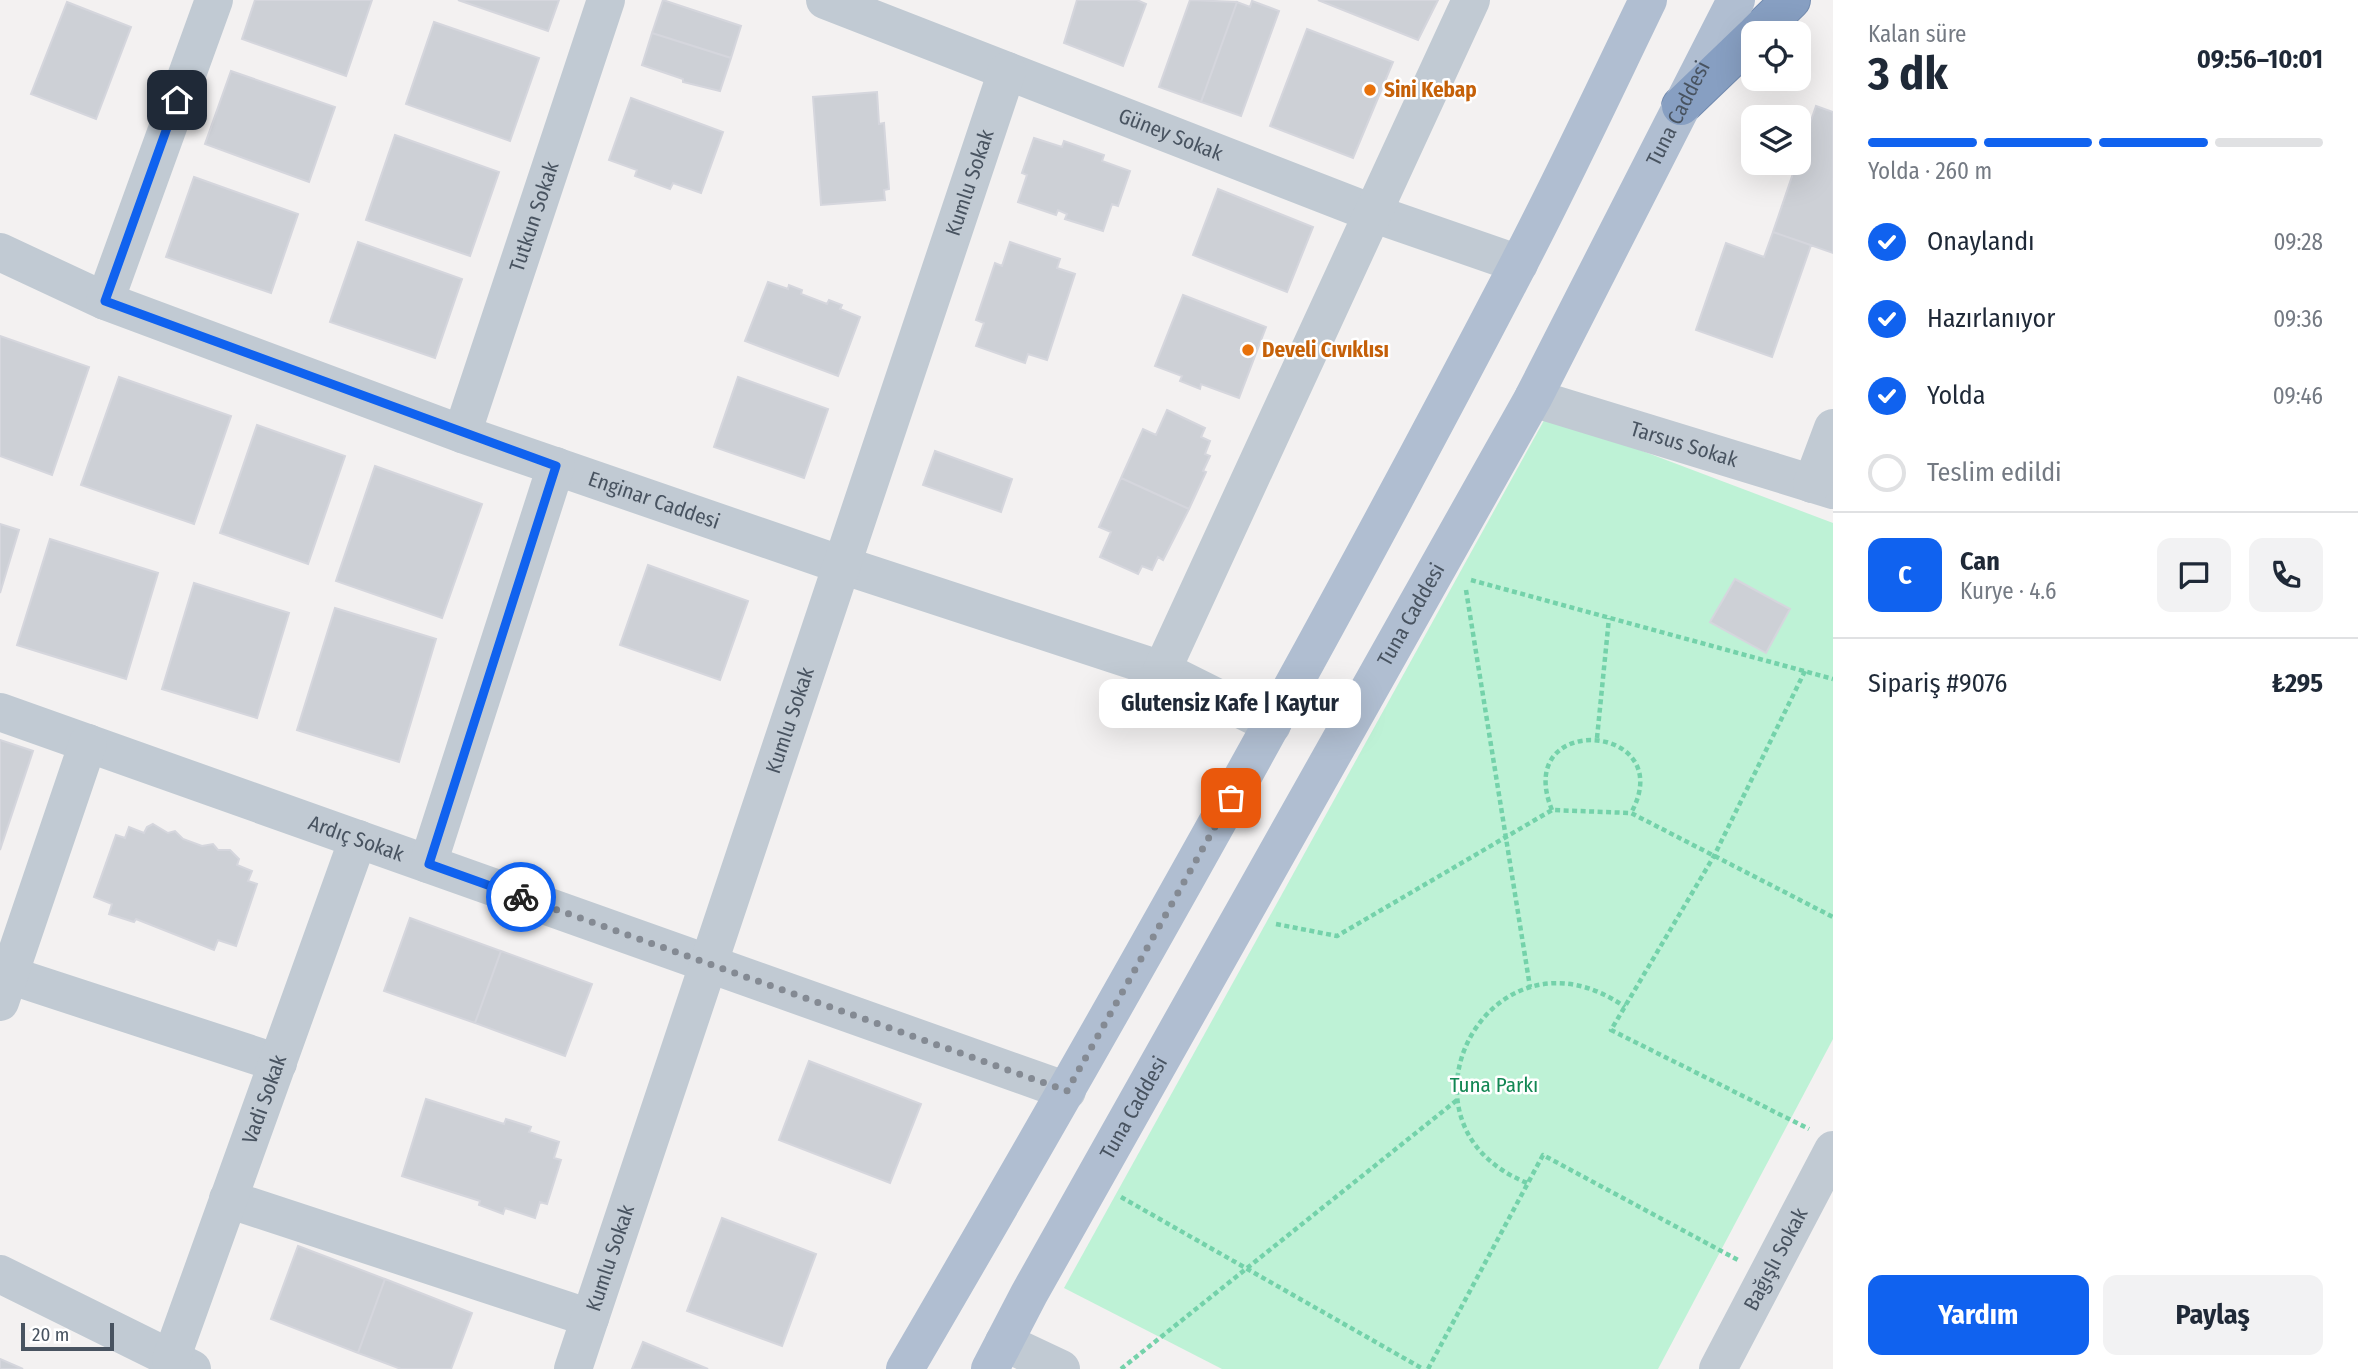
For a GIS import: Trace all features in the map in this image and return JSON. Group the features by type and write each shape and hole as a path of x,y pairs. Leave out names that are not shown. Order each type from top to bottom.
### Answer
{"highway":[{"path":"1769,21 1791,0"},
{"path":"1681,106 1741,48"}],"main road":[{"path":"905,1369 1067,1091 1272,725 1519,264 1648,0"},
{"name":"Tuna Caddesi","path":"997,1356 1533,398 1736,0"}],"street":[{"path":"105,301 214,0"},
{"name":"Tutkun Sokak","path":"462,433 606,0"},
{"name":"Güney Sokak","path":"825,0 1372,213 1519,264"},
{"path":"1162,670 1471,0"},
{"name":"Kumlu Sokak","path":"573,1369 1007,71"},
{"name":"Enginar Caddesi","path":"0,252 105,301 462,433 842,565 1162,670 1272,725"},
{"name":"Tarsus Sokak","path":"1533,398 1822,487"},
{"path":"1822,487 1833,428"},
{"path":"429,864 556,466"},
{"name":"Ardıç Sokak","path":"0,712 1067,1091"},
{"path":"88,743 5,988 278,1063"},
{"name":"Vadi Sokak","path":"182,1364 228,1199 358,839"},
{"name":"Bağışlı Sokak","path":"1718,1369 1767,1276 1827,1142"},
{"path":"228,1199 590,1318"},
{"path":"0,1274 182,1364"},
{"path":"997,1356 1062,1369"}],"path":[{"path":"1530,988 1465,579 1833,679"},
{"path":"1597,738 1609,618"},
{"path":"1805,671 1714,856 1611,1030 1827,1142"},
{"path":"1552,810 1545,784 1553,758 1574,741 1597,738 1614,743 1634,762 1640,788 1631,813"},
{"path":"1241,917 1337,936 1552,810 1631,813 1833,917"},
{"path":"1527,1183 1492,1163 1476,1147 1464,1127 1457,1100 1459,1059 1468,1037 1480,1018 1497,1003 1530,988 1563,983 1585,986 1607,995 1625,1007"},
{"path":"1121,1369 1457,1100"},
{"path":"1093,1181 1425,1369 1543,1155 1767,1276"}],"green space":[{"name":"Tuna Parkı","path":"1547,415 1833,523 1833,1039 1658,1369 1222,1369 1064,1288"}],"building":[{"path":"255,0 372,0 346,76 242,39"},
{"path":"458,0 559,0 548,31"},
{"path":"663,0 741,26 731,58 652,33"},
{"path":"1077,0 1137,0 1146,4 1123,66 1064,43"},
{"path":"1190,0 1237,2 1201,102 1159,87"},
{"path":"1318,0 1438,0 1418,40"},
{"path":"1252,1 1279,11 1241,116 1201,102 1237,2 1250,7"},
{"path":"67,2 131,27 96,119 31,94"},
{"path":"434,22 539,58 510,141 406,104"},
{"path":"1307,29 1393,62 1353,158 1270,126"},
{"path":"652,33 731,58 720,91 683,82 683,79 642,65"},
{"path":"231,71 335,107 309,182 205,144"},
{"path":"877,92 879,124 884,123 889,189 884,190 885,200 821,205 813,97"},
{"path":"631,98 723,132 701,193 673,183 670,189 635,176 637,170 609,160"},
{"path":"1816,106 1833,112 1833,253 1773,232 1792,175 1811,175 1811,121"},
{"path":"395,135 499,172 470,256 366,220"},
{"path":"1034,138 1062,147 1064,141 1104,155 1102,161 1130,171 1118,206 1112,204 1103,231 1065,219 1067,214 1058,210 1056,215 1018,202 1027,175 1022,173"},
{"path":"194,177 298,214 271,293 166,257"},
{"path":"1218,189 1313,227 1287,292 1193,255"},
{"path":"1773,232 1811,245 1772,357 1696,330 1726,243 1764,257"},
{"path":"358,242 462,279 435,358 330,322"},
{"path":"1010,242 1060,259 1057,268 1075,274 1047,360 1028,354 1025,363 976,346 984,323 976,320 995,263 1002,266"},
{"path":"768,282 788,289 789,285 802,290 801,294 827,304 829,300 842,305 840,309 860,317 838,376 745,341"},
{"path":"1183,295 1266,327 1239,398 1201,384 1200,389 1180,381 1182,376 1155,366"},
{"path":"0,336 89,367 52,475 0,456"},
{"path":"119,377 231,416 194,524 81,485"},
{"path":"738,377 828,409 804,478 714,447"},
{"path":"1167,410 1205,428 1201,437 1210,441 1205,454 1210,456 1203,471 1206,472 1189,509 1121,478 1143,429 1156,435"},
{"path":"257,425 345,456 308,564 220,533"},
{"path":"935,451 1012,479 1001,512 923,485"},
{"path":"375,466 482,504 442,618 336,581"},
{"path":"1121,478 1189,509 1163,560 1158,557 1152,570 1142,566 1138,574 1100,557 1111,532 1099,527"},
{"path":"0,524 19,530 0,593"},
{"path":"50,539 158,573 126,679 17,645"},
{"path":"648,565 748,601 720,680 620,645"},
{"path":"1735,579 1790,609 1766,653 1710,622"},
{"path":"194,583 289,613 257,718 162,689"},
{"path":"335,608 436,639 399,762 297,730"},
{"path":"0,740 33,751 0,850"},
{"path":"153,824 168,833 175,831 183,839 202,846 213,844 218,850 230,850 239,859 237,865 252,871 248,881 257,884 236,946 218,940 214,950 136,919 134,922 109,914 112,904 94,897 116,835 125,838 129,827 144,833 147,827"},
{"path":"410,918 501,951 475,1023 384,991"},
{"path":"501,951 592,984 565,1056 475,1023"},
{"path":"809,1061 921,1104 890,1183 779,1140"},
{"path":"426,1099 504,1124 506,1119 531,1127 529,1132 559,1142 554,1158 561,1160 547,1204 540,1202 535,1218 505,1208 503,1214 479,1205 480,1201 402,1176"},
{"path":"722,1218 816,1254 782,1346 687,1311"},
{"path":"298,1246 385,1279 358,1353 271,1319"},
{"path":"385,1279 472,1313 451,1369 401,1369 358,1353"},
{"path":"643,1342 708,1369 632,1369"},
{"path":"0,1359 23,1369 0,1369"}],"way so far":[{"path":"521,897 1067,1091 1231,798"}],"place":[{"name":"Sini Kebap","path":"1370,90"},
{"name":"Develi Cıvıklısı","path":"1248,350"},
{"name":"Glutensiz Kafe | Kaytur","path":"1231,798"}],"route":[{"path":"177,100 105,301 556,466 429,864 521,897"}]}
